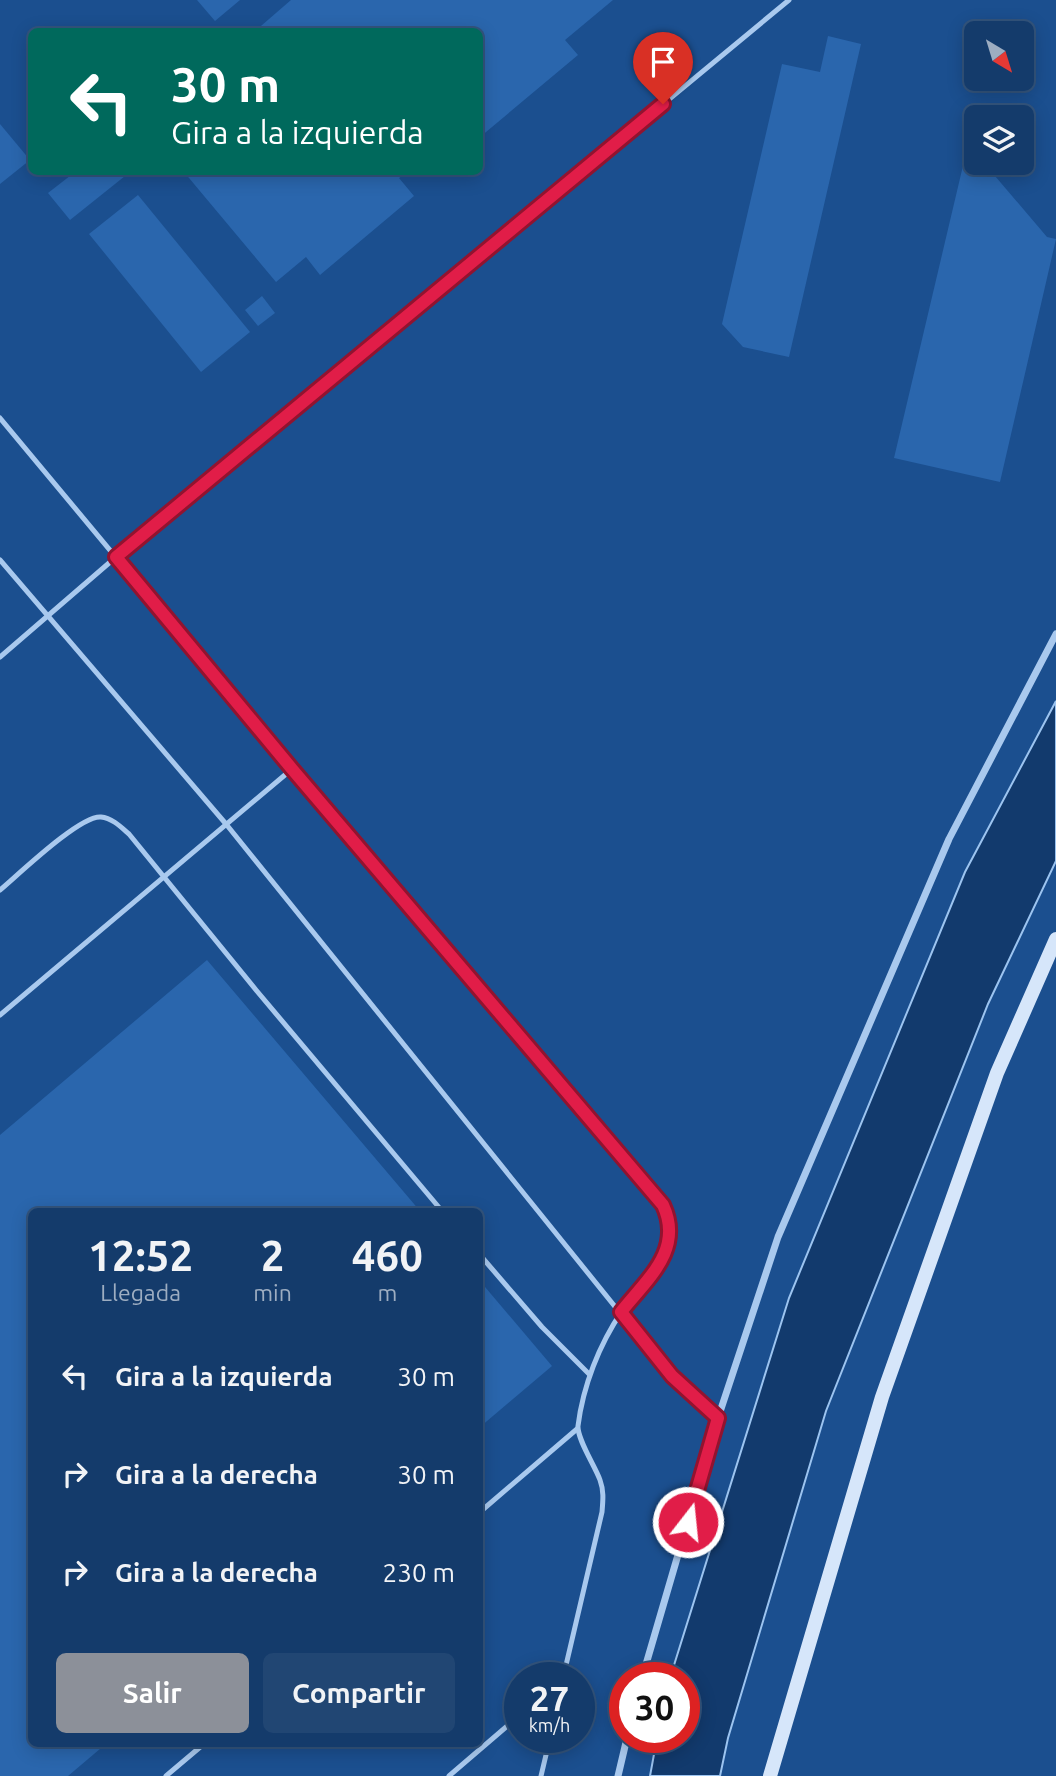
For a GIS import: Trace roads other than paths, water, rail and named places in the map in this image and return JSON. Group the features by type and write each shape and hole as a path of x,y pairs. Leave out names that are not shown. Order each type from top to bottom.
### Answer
{"street":[{"path":"647,1662 718,1418 778,1237 949,839 1056,634"},
{"path":"770,1776 882,1397 997,1073 1056,939"},
{"path":"618,1776 623,1753"}],"lane":[{"path":"0,657 116,557 789,0"},
{"path":"0,418 292,769 663,1205 670,1219 668,1248 621,1312 589,1374 577,1429 600,1481 602,1511 567,1662"},
{"path":"0,560 226,824 672,1376 718,1418"},
{"path":"0,1016 292,769"},
{"path":"0,890 88,820 101,817 114,822 129,834 439,1208"},
{"path":"483,1258 542,1327 589,1374"},
{"path":"483,1509 577,1429"},
{"path":"483,1747 504,1729"},
{"path":"166,1776 200,1747"},
{"path":"449,1776 483,1747"},
{"path":"541,1776 546,1753"}],"water":[{"path":"1056,701 1056,861 988,1004 826,1411 728,1738 720,1776 650,1776 654,1753 700,1753 700,1662 675,1662 789,1298 965,872"}]}
